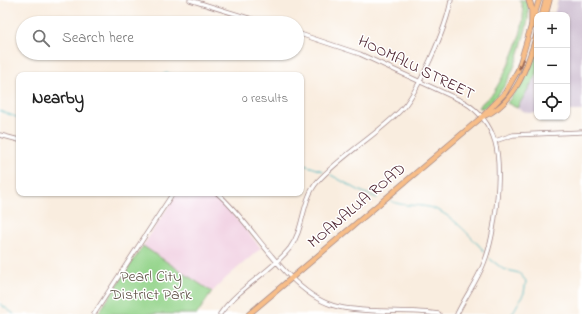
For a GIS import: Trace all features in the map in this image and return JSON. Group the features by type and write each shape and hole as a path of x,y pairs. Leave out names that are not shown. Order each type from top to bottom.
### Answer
{"highway":[{"path":"529,0 532,10 532,26"},
{"path":"546,12 549,0"},
{"path":"532,52 534,48"}],"main road":[{"name":"MOANALUA ROAD","path":"249,314 482,117 504,93 516,76 539,0"},
{"path":"543,12 546,0"},
{"name":"MOANALUA ROAD","path":"482,117 494,111 512,92 526,67 534,44"}],"street":[{"path":"190,0 242,16"},
{"path":"220,314 234,297 286,252 295,240 309,194 316,184 400,111 410,99 443,29 451,0"},
{"name":"HOOMALU STREET","path":"304,35 349,49 467,104 482,117 495,140 497,161 493,235 481,270 457,314"},
{"path":"495,140 513,135 582,132"},
{"path":"0,135 16,139"},
{"path":"94,314 171,196"},
{"path":"220,196 234,209 292,278 311,296 338,307 439,314"}],"shaded area":[{"path":"558,0 582,0 582,111 570,111 570,12 555,12"},
{"path":"534,79 534,113 528,113 517,108"},
{"path":"175,196 213,196 228,209 261,248 212,292 143,246"}],"green space":[{"path":"519,0 526,0 528,20 514,68 498,94 483,108 479,108 481,104 493,93 498,85 516,47 521,33 523,20 523,9"},
{"path":"534,58 534,79 517,108 507,103 526,77"},
{"name":"Pearl City District Park","path":"143,246 212,292 197,314 98,314"}],"waterway":[{"path":"0,111 16,117"},
{"path":"304,165 323,171"},
{"path":"331,175 360,191 377,198"},
{"path":"391,201 400,204 428,207 444,213 459,225 484,251"},
{"path":"490,259 503,269 519,273 526,281 524,293 512,314"},
{"path":"0,304 14,314"}]}
